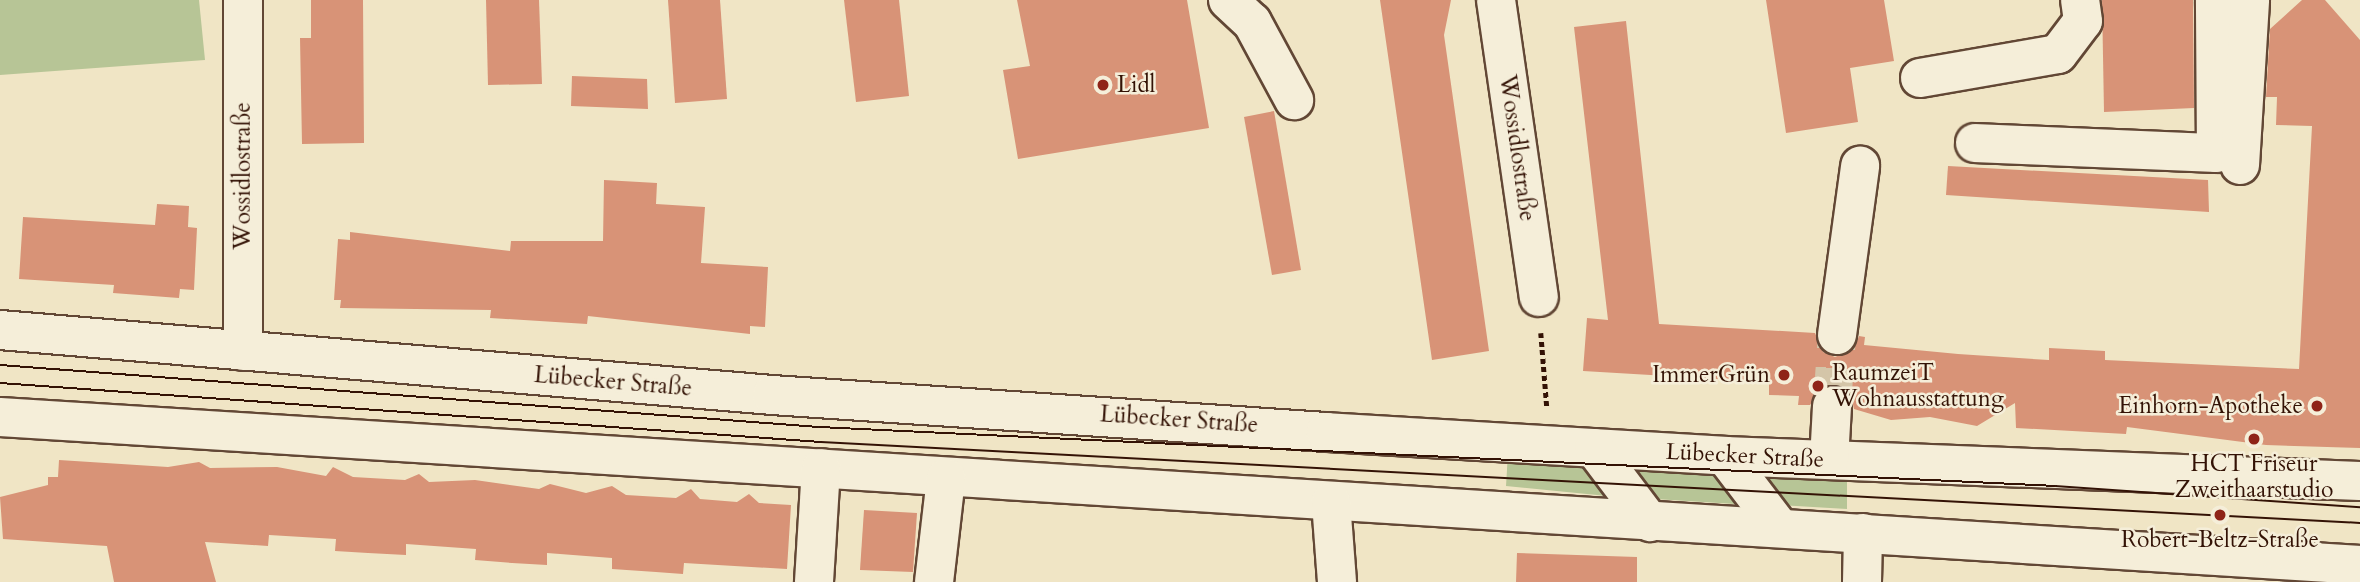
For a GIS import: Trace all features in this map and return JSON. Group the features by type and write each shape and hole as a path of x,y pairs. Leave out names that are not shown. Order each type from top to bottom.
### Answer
{"street":[{"name":"Wossidlostraße","path":"243,0 243,351"},
{"path":"1228,0 1252,22 1294,100"},
{"name":"Wossidlostraße","path":"1496,0 1539,297"},
{"path":"1920,78 2058,54 2083,22 2080,0"},
{"path":"1975,144 2216,153 2215,0"},
{"path":"2240,165 2250,0"},
{"path":"1837,335 1860,166"},
{"name":"Lübecker Straße","path":"0,330 772,395 1594,448 1726,456 2360,481"},
{"path":"1829,460 1832,406"},
{"path":"0,417 1650,522 1779,527 1863,533 2106,566 2360,565"},
{"path":"1594,448 1650,522"},
{"path":"1726,456 1779,527"},
{"path":"814,582 821,468"},
{"path":"934,582 946,478"},
{"path":"1331,502 1337,582"},
{"path":"1862,582 1863,533"}],"path":[{"path":"1539,297 1548,414"}],"green space":[{"path":"0,0 199,0 205,60 0,75"},
{"path":"1508,453 1583,458 1617,497 1506,486"},
{"path":"1622,460 1715,465 1751,505 1655,499"},
{"path":"1745,465 1847,468 1847,509 1779,505"}],"building":[{"path":"311,0 363,0 364,143 302,144 300,38 311,38"},
{"path":"486,0 539,0 542,84 488,85"},
{"path":"668,0 720,0 727,99 675,103"},
{"path":"844,0 899,0 909,96 856,102"},
{"name":"Lidl","path":"1017,0 1187,0 1209,128 1018,159 1003,70 1030,66"},
{"path":"1380,0 1451,0 1444,35 1489,351 1432,360"},
{"path":"1766,0 1884,0 1894,61 1850,68 1858,122 1786,133"},
{"path":"2102,0 2193,0 2194,108 2104,112"},
{"path":"2302,0 2325,0 2360,40 2360,448 2266,445 2127,427 2126,434 2016,428 2015,403 1977,426 1930,417 1891,420 1854,409 1851,396 1834,384 1822,387 1810,405 1798,405 1799,396 1769,395 1769,382 1583,371 1587,318 1608,320 1574,27 1626,21 1659,324 1815,333 1823,352 1835,357 1854,349 1859,336 1865,337 1864,345 1958,354 2049,360 2049,348 2105,351 2105,360 2299,369 2312,126 2276,125 2277,97 2266,97 2270,29"},
{"path":"572,76 647,79 648,109 571,106"},
{"path":"1274,111 1301,270 1272,275 1244,117"},
{"path":"1948,166 2208,180 2209,212 1946,195"},
{"path":"604,180 657,183 656,204 705,207 701,263 768,267 765,327 750,326 750,334 588,316 587,324 490,318 491,310 340,308 341,300 334,300 338,239 350,240 350,232 510,251 511,241 603,241"},
{"path":"157,204 189,206 188,227 197,228 194,290 180,289 179,298 113,293 114,285 19,279 23,217 155,225"},
{"path":"59,460 168,467 199,462 210,468 277,467 326,476 333,467 353,477 405,480 419,474 429,482 475,480 539,489 550,484 586,493 612,486 626,495 676,498 691,489 700,499 737,502 749,494 759,503 791,505 787,569 684,563 683,574 612,569 612,558 547,553 547,565 512,563 475,560 476,549 406,544 406,555 335,551 336,539 269,535 268,546 205,542 216,582 114,582 107,546 3,539 0,497 48,485 48,477 58,477"},
{"path":"864,510 917,513 913,572 860,570"},
{"path":"1517,553 1637,557 1637,582 1516,582"}],"tunnel":[{"path":"1832,406 1837,335"}],"tram line":[{"path":"0,365 819,427 2056,486 2360,507"},
{"path":"0,383 821,442 2360,523"}],"place":[{"name":"Lidl","path":"1103,85"},
{"name":"ImmerGrün","path":"1784,375"},
{"name":"RaumzeiT Wohnausstattung","path":"1818,386"},
{"name":"Einhorn-Apotheke","path":"2317,406"},
{"name":"HCT Friseur Zweithaarstudio","path":"2254,439"},
{"name":"Robert-Beltz-Straße","path":"2220,515"}]}
